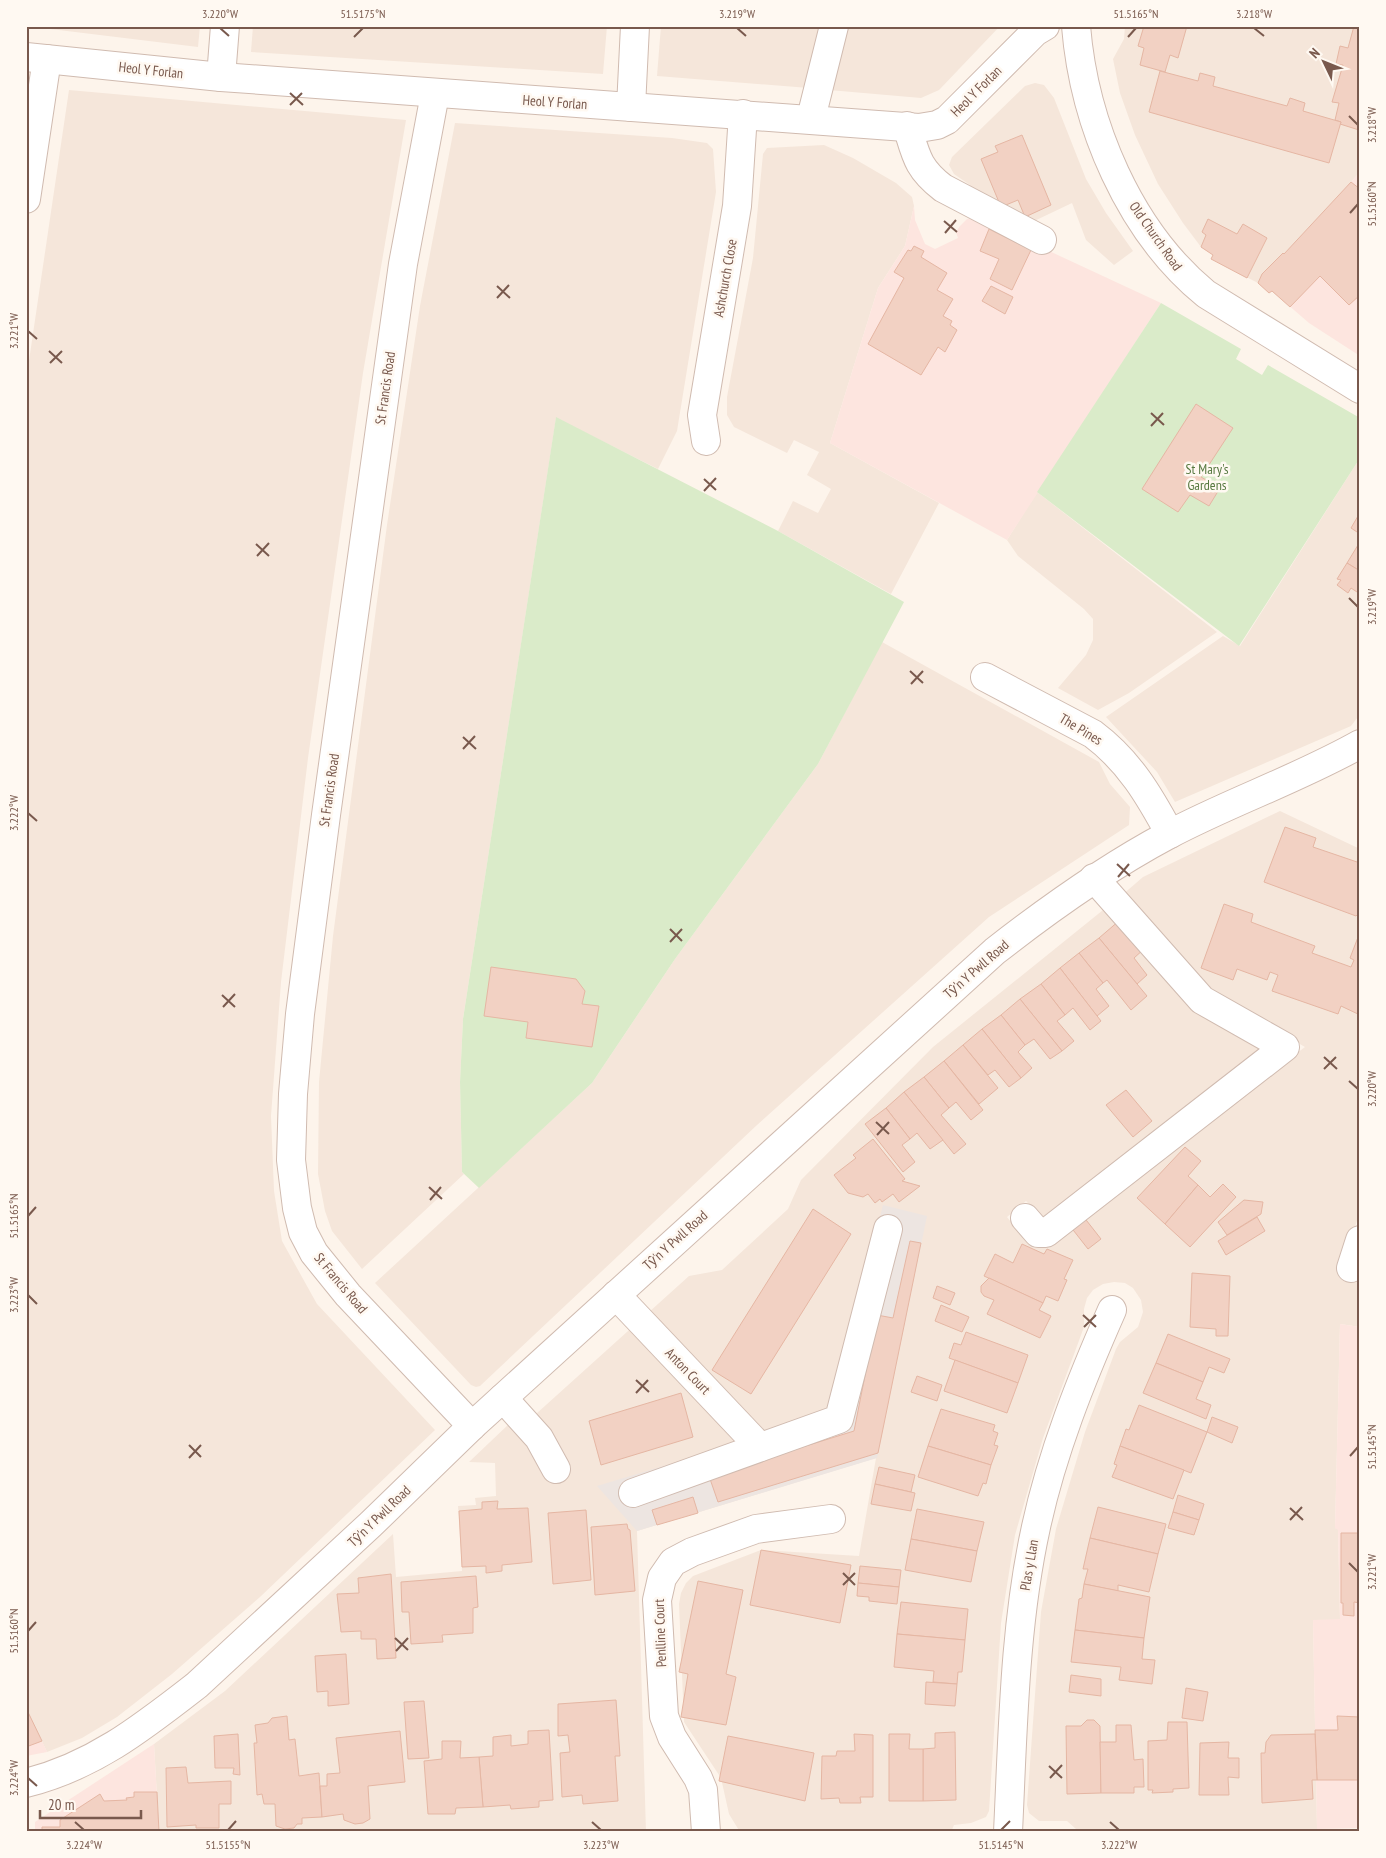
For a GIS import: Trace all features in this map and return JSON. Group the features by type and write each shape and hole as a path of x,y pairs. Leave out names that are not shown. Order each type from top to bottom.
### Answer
{"street":[{"path":"221,77 225,26"},
{"path":"631,107 635,26"},
{"path":"811,118 834,26"},
{"name":"Heol Y Forlan","path":"37,58 221,77 435,94 811,118 919,128 937,125 947,120 1035,32 1045,26"},
{"name":"Old Church Road","path":"1076,26 1085,86 1095,122 1117,176 1137,212 1166,254 1186,278 1206,294 1360,389"},
{"path":"26,199 37,58"},
{"name":"St Francis Road","path":"435,94 403,264 326,815 300,1014 293,1094 291,1160 297,1208 303,1232 314,1253 348,1295 472,1426"},
{"name":"Ashchurch Close","path":"706,441 702,415 734,222 743,114"},
{"path":"906,126 920,165 930,178 943,188 1042,240"},
{"name":"The Pines","path":"985,677 1093,734 1107,744 1140,780 1170,834"},
{"name":"Tŷ'n Y Pwll Road","path":"26,1784 98,1756 156,1717 197,1685 371,1524 472,1426 995,951 1053,906 1094,878 1170,834 1280,784 1360,744"},
{"path":"1024,1218 1038,1233 1046,1233 1285,1047 1202,1000 1094,878"},
{"path":"633,1493 839,1420 888,1229"},
{"path":"1351,1268 1360,1240"},
{"name":"Anton Court","path":"616,1295 760,1447"},
{"name":"Plas y Llan","path":"1008,1832 1020,1624 1036,1527 1075,1397 1112,1310"},
{"path":"503,1398 539,1438 556,1469"},
{"name":"Penlline Court","path":"706,1832 703,1790 672,1737 664,1716 657,1600 662,1578 673,1562 692,1552 756,1529 831,1519"}],"shaded area":[{"path":"26,26 200,26 198,47"},
{"path":"253,26 607,26 603,74 251,52"},
{"path":"661,26 825,26 809,88 657,76"},
{"path":"846,26 1000,26 939,90 921,98 829,90"},
{"path":"1125,26 1360,26 1360,172 1284,254 1262,274 1258,283 1211,259 1213,255 1201,247 1158,184 1135,135 1120,93 1113,59 1124,39"},
{"path":"1035,83 1044,85 1054,98 1086,179 1106,213 1133,251 1114,265 1086,240 1072,203 1030,223 969,188 970,185 954,174 949,165 952,157 1025,86"},
{"path":"69,90 406,120 363,373 308,758 281,982 271,1116 274,1191 282,1241 317,1304 435,1430 260,1597 172,1674 117,1717 82,1738 47,1752 26,1708 26,381"},
{"path":"455,123 672,138 707,143 713,149 716,192 677,431 658,469 556,418 463,1019 460,1082 462,1172 464,1174 362,1269 332,1231 325,1211 318,1174 319,1082 333,936 387,525 420,306"},
{"path":"824,145 853,158 896,183 912,197 914,206 905,246 878,288 830,443 939,503 891,594 778,531 793,501 818,513 831,489 807,475 819,452 794,440 787,453 734,427 727,415 727,397 753,258 763,154 767,148"},
{"path":"1360,172 1360,356 1309,323 1272,291 1269,293 1258,283 1262,274 1283,253 1285,254"},
{"path":"914,206 915,220 925,244 935,249 958,238 956,232 960,226 967,219 976,217 1161,303 1007,540 830,443 878,288 905,246"},
{"path":"1360,458 1360,714 1351,726 1175,802 1157,772 1106,717 1223,636 1240,646"},
{"path":"1037,492 1217,632 1129,693 1098,710 1058,688 1086,655 1093,640 1093,619 1084,609 1018,556 1007,540"},
{"path":"882,642 1099,762 1110,784 1130,807 1129,825 989,917 757,1125 480,1386 471,1385 375,1283 592,1083 675,959 818,764"},
{"path":"1280,811 1360,849 1360,1211 1340,1275 1358,1281 1360,1278 1360,1327 1340,1324 1335,1528 1338,1529 1340,1620 1313,1620 1317,1829 1148,1831 1076,1829 1067,1821 1039,1821 1029,1813 1027,1805 1041,1612 1056,1529 1085,1432 1116,1349 1120,1342 1138,1327 1143,1312 1141,1300 1133,1288 1125,1283 1114,1282 1103,1284 1093,1290 1087,1298 1084,1309 1084,1327 1043,1438 1015,1535 1001,1623 989,1811 986,1817 971,1823 954,1825 951,1832 740,1832 729,1814 721,1778 684,1722 679,1604 681,1593 686,1583 693,1576 761,1550 859,1556 876,1458 637,1531 646,1832 159,1832 154,1744 225,1691 393,1534 396,1577 462,1571 458,1506 476,1505 475,1498 496,1496 495,1463 469,1462 510,1423 536,1414 689,1276 722,1270 788,1209 801,1180 933,1047 1108,906 1269,1050 1047,1222 1026,1201 1007,1217 1025,1240 1040,1246 1305,1047 1208,991 1121,896 1143,877"},
{"path":"883,1205 927,1216 877,1458 637,1531 597,1486 823,1418 836,1391"},
{"path":"1340,1324 1360,1327 1360,1828 1317,1829 1313,1620 1340,1619 1338,1530 1335,1528"},
{"path":"26,1708 42,1741 47,1752 26,1756"},
{"path":"154,1744 159,1832 35,1832 35,1822"}],"green space":[{"name":"St Mary's Gardens","path":"1161,303 1241,349 1236,359 1262,375 1268,365 1360,418 1360,458 1239,646 1037,492"},
{"path":"556,417 778,531 904,602 818,764 675,959 592,1083 479,1188 462,1172 460,1082 463,1019"}],"building":[{"path":"1144,26 1187,26 1178,58 1170,55 1165,72 1140,65 1144,48 1138,46"},
{"path":"1354,26 1360,26 1359,130 1340,124 1341,122 1335,120 1339,103 1332,102 1343,65 1336,64 1340,46 1348,48"},
{"path":"1160,71 1198,81 1200,73 1215,77 1213,86 1287,106 1290,98 1305,103 1303,111 1341,122 1329,163 1149,112"},
{"path":"1022,135 1051,205 1025,217 1018,200 1001,207 981,159 998,152 995,146"},
{"path":"1351,182 1360,189 1360,295 1349,305 1320,276 1290,307 1272,291 1269,293 1258,283 1262,274 1284,254"},
{"path":"1208,219 1237,234 1243,224 1267,238 1247,278 1211,259 1213,255 1201,247 1206,235 1202,232"},
{"path":"989,229 1031,250 1012,290 990,279 999,259 980,251"},
{"path":"914,246 924,251 921,257 947,273 937,290 953,299 943,316 952,321 950,325 957,330 945,352 938,347 921,375 868,344 904,278 894,272 908,250 911,251"},
{"path":"991,286 1013,297 1005,314 982,301"},
{"path":"1196,404 1233,428 1201,477 1220,488 1209,506 1190,495 1178,512 1142,489"},
{"path":"1358,516 1360,517 1360,534 1351,528"},
{"path":"1358,545 1360,546 1360,571 1347,563"},
{"path":"1347,563 1360,571 1360,594 1351,588 1348,593 1337,585 1341,580 1337,579"},
{"path":"1285,827 1316,838 1313,847 1360,863 1360,912 1356,916 1264,882"},
{"path":"1224,904 1253,914 1251,922 1315,946 1312,953 1351,967 1354,960 1350,958 1360,932 1360,1015 1341,1006 1338,1014 1272,991 1278,975 1270,972 1267,980 1237,969 1233,980 1201,968"},
{"path":"1120,920 1144,949 1134,958 1147,975 1137,984 1099,938"},
{"path":"1099,938 1147,996 1131,1010 1107,980 1103,983 1079,953"},
{"path":"1079,953 1103,983 1096,989 1109,1006 1097,1016 1060,968"},
{"path":"491,967 576,979 585,991 582,1004 599,1006 592,1047 526,1038 528,1022 484,1016"},
{"path":"1060,968 1101,1021 1090,1030 1073,1008 1065,1015 1041,984"},
{"path":"1041,984 1065,1015 1057,1021 1074,1041 1062,1051 1020,999"},
{"path":"1020,999 1062,1051 1050,1059 1034,1039 1025,1045 1001,1015"},
{"path":"1001,1015 1025,1045 1018,1052 1032,1068 1021,1078 982,1029"},
{"path":"982,1029 1021,1078 1009,1087 995,1070 988,1075 963,1045"},
{"path":"963,1045 998,1088 979,1104 944,1061"},
{"path":"944,1061 983,1110 971,1120 956,1102 949,1108 924,1077"},
{"path":"924,1077 949,1108 941,1115 966,1144 954,1154 904,1092"},
{"path":"1126,1090 1152,1121 1133,1137 1106,1105"},
{"path":"904,1092 943,1140 930,1149 917,1133 910,1139 886,1108"},
{"path":"886,1108 910,1139 902,1145 915,1162 903,1172 865,1124"},
{"path":"873,1139 905,1179 902,1181 920,1186 899,1202 893,1194 882,1202 880,1199 875,1203 868,1194 863,1197 848,1193 834,1175 856,1158 853,1155"},
{"path":"1185,1147 1201,1161 1188,1176 1198,1185 1165,1224 1137,1198"},
{"path":"1223,1184 1236,1197 1190,1247 1165,1224 1198,1185 1210,1197"},
{"path":"1244,1200 1263,1202 1261,1214 1227,1235 1218,1222"},
{"path":"813,1209 851,1234 751,1394 712,1370"},
{"path":"1083,1216 1101,1239 1088,1249 1070,1226"},
{"path":"1257,1217 1265,1231 1226,1255 1218,1241"},
{"path":"910,1241 921,1243 878,1453 718,1502 709,1476 854,1431 877,1315 893,1318"},
{"path":"1022,1244 1044,1254 1047,1249 1073,1260 1064,1279 1067,1280 1058,1301 1046,1296 1043,1303 984,1276 995,1254 1013,1263"},
{"path":"1192,1273 1230,1276 1228,1336 1216,1336 1216,1329 1190,1327"},
{"path":"989,1278 1043,1303 1039,1310 1051,1316 1040,1338 987,1314 994,1300 984,1296 981,1292 981,1286"},
{"path":"937,1286 955,1293 950,1305 933,1298"},
{"path":"941,1305 969,1317 962,1332 935,1321"},
{"path":"966,1332 1028,1355 1018,1383 949,1358 954,1343 961,1345"},
{"path":"1168,1334 1230,1359 1224,1373 1209,1367 1203,1382 1156,1363"},
{"path":"955,1360 1018,1383 1007,1413 944,1391"},
{"path":"1156,1363 1203,1382 1196,1399 1211,1405 1206,1419 1143,1393"},
{"path":"917,1376 942,1385 937,1401 911,1392"},
{"path":"681,1393 693,1437 601,1465 589,1421"},
{"path":"1139,1405 1207,1432 1191,1473 1120,1446 1126,1429 1129,1430"},
{"path":"941,1409 995,1425 993,1431 998,1433 994,1445 998,1446 991,1465 928,1446"},
{"path":"1212,1417 1238,1427 1232,1443 1207,1432"},
{"path":"928,1446 991,1465 986,1484 983,1483 978,1496 918,1477"},
{"path":"1120,1446 1184,1470 1173,1499 1112,1477 1117,1465 1114,1464"},
{"path":"879,1467 915,1475 911,1492 875,1484"},
{"path":"875,1484 915,1493 911,1511 871,1504"},
{"path":"1178,1495 1204,1504 1199,1520 1173,1512"},
{"path":"693,1497 698,1513 657,1525 652,1510"},
{"path":"498,1501 497,1509 528,1508 532,1562 502,1565 502,1571 486,1573 486,1566 462,1567 459,1511 482,1509 482,1502"},
{"path":"1098,1507 1166,1524 1158,1554 1090,1538"},
{"path":"917,1509 984,1522 977,1551 911,1539"},
{"path":"586,1510 591,1580 553,1584 548,1513"},
{"path":"1173,1512 1199,1520 1194,1535 1168,1528"},
{"path":"627,1524 630,1530 635,1591 595,1595 591,1527"},
{"path":"1341,1533 1360,1533 1360,1603 1354,1602 1354,1616 1343,1615 1343,1603 1341,1603"},
{"path":"1090,1538 1158,1554 1149,1592 1118,1585 1118,1591 1084,1584 1088,1569 1083,1569"},
{"path":"911,1539 977,1551 971,1582 905,1570"},
{"path":"761,1550 851,1565 840,1623 750,1605"},
{"path":"860,1566 901,1570 899,1587 858,1583"},
{"path":"391,1574 396,1658 377,1659 376,1639 361,1639 361,1631 341,1632 337,1594 359,1593 358,1578"},
{"path":"476,1576 478,1607 473,1608 473,1633 442,1635 443,1642 411,1644 409,1612 402,1612 401,1582"},
{"path":"698,1581 743,1590 726,1674 736,1677 726,1725 681,1717 688,1674 679,1672"},
{"path":"858,1583 899,1587 897,1604 869,1601 869,1597 857,1596"},
{"path":"1084,1584 1150,1597 1144,1638 1075,1630 1079,1599 1082,1598"},
{"path":"901,1602 968,1609 965,1640 897,1634"},
{"path":"1075,1630 1144,1638 1142,1659 1155,1660 1152,1684 1119,1680 1121,1667 1071,1662"},
{"path":"897,1634 965,1640 962,1672 958,1672 957,1684 933,1682 934,1671 894,1667"},
{"path":"346,1654 349,1704 328,1706 328,1691 317,1692 315,1656"},
{"path":"1071,1675 1101,1679 1101,1696 1069,1692"},
{"path":"926,1682 957,1684 955,1706 925,1704"},
{"path":"1186,1688 1208,1692 1203,1721 1182,1718"},
{"path":"616,1700 620,1756 615,1756 618,1801 583,1804 582,1795 562,1797 560,1753 570,1752 568,1735 558,1736 558,1704"},
{"path":"424,1701 429,1758 408,1759 404,1702"},
{"path":"26,1708 42,1741 26,1747"},
{"path":"287,1716 289,1740 295,1739 299,1776 319,1773 322,1817 302,1818 302,1824 297,1824 294,1828 285,1829 276,1826 275,1804 264,1804 262,1794 257,1795 254,1743 257,1743 255,1725 268,1723 272,1718"},
{"path":"1337,1716 1360,1717 1360,1780 1317,1780 1315,1730 1338,1730"},
{"path":"1087,1720 1094,1720 1100,1726 1101,1793 1067,1794 1066,1726 1081,1726"},
{"path":"1168,1722 1187,1722 1189,1788 1173,1789 1173,1792 1152,1793 1153,1790 1148,1790 1148,1741 1167,1740"},
{"path":"1116,1725 1131,1725 1134,1760 1143,1759 1144,1787 1134,1787 1134,1793 1101,1793 1100,1742 1116,1742"},
{"path":"549,1730 553,1800 539,1801 539,1807 511,1809 510,1805 483,1807 479,1757 493,1756 493,1737 511,1735 511,1746 528,1744 528,1731"},
{"path":"400,1731 405,1782 368,1786 370,1819 363,1823 355,1824 344,1820 343,1814 322,1817 320,1786 327,1786 327,1774 340,1773 336,1738"},
{"path":"955,1732 956,1800 923,1801 923,1749 935,1748 935,1733"},
{"path":"238,1734 240,1775 233,1774 234,1768 215,1768 214,1736"},
{"path":"854,1734 873,1735 873,1797 860,1797 861,1803 840,1803 839,1798 821,1799 822,1756 836,1756 837,1751 855,1751"},
{"path":"889,1734 910,1734 909,1749 923,1749 923,1801 889,1801"},
{"path":"1315,1734 1317,1780 1312,1780 1313,1799 1262,1803 1261,1753 1265,1753 1266,1742 1271,1735"},
{"path":"728,1736 814,1753 805,1801 719,1781"},
{"path":"442,1741 461,1741 460,1758 479,1757 483,1807 456,1808 455,1814 428,1814 424,1761 442,1759"},
{"path":"1229,1742 1228,1758 1239,1758 1239,1778 1228,1777 1229,1795 1199,1795 1200,1743"},
{"path":"186,1767 188,1783 231,1781 231,1804 219,1804 219,1828 196,1828 196,1825 167,1827 166,1768"},
{"path":"134,1792 157,1792 159,1832 42,1832 42,1827 60,1827 60,1820 100,1794 104,1801 127,1800 126,1798 134,1797"}]}
